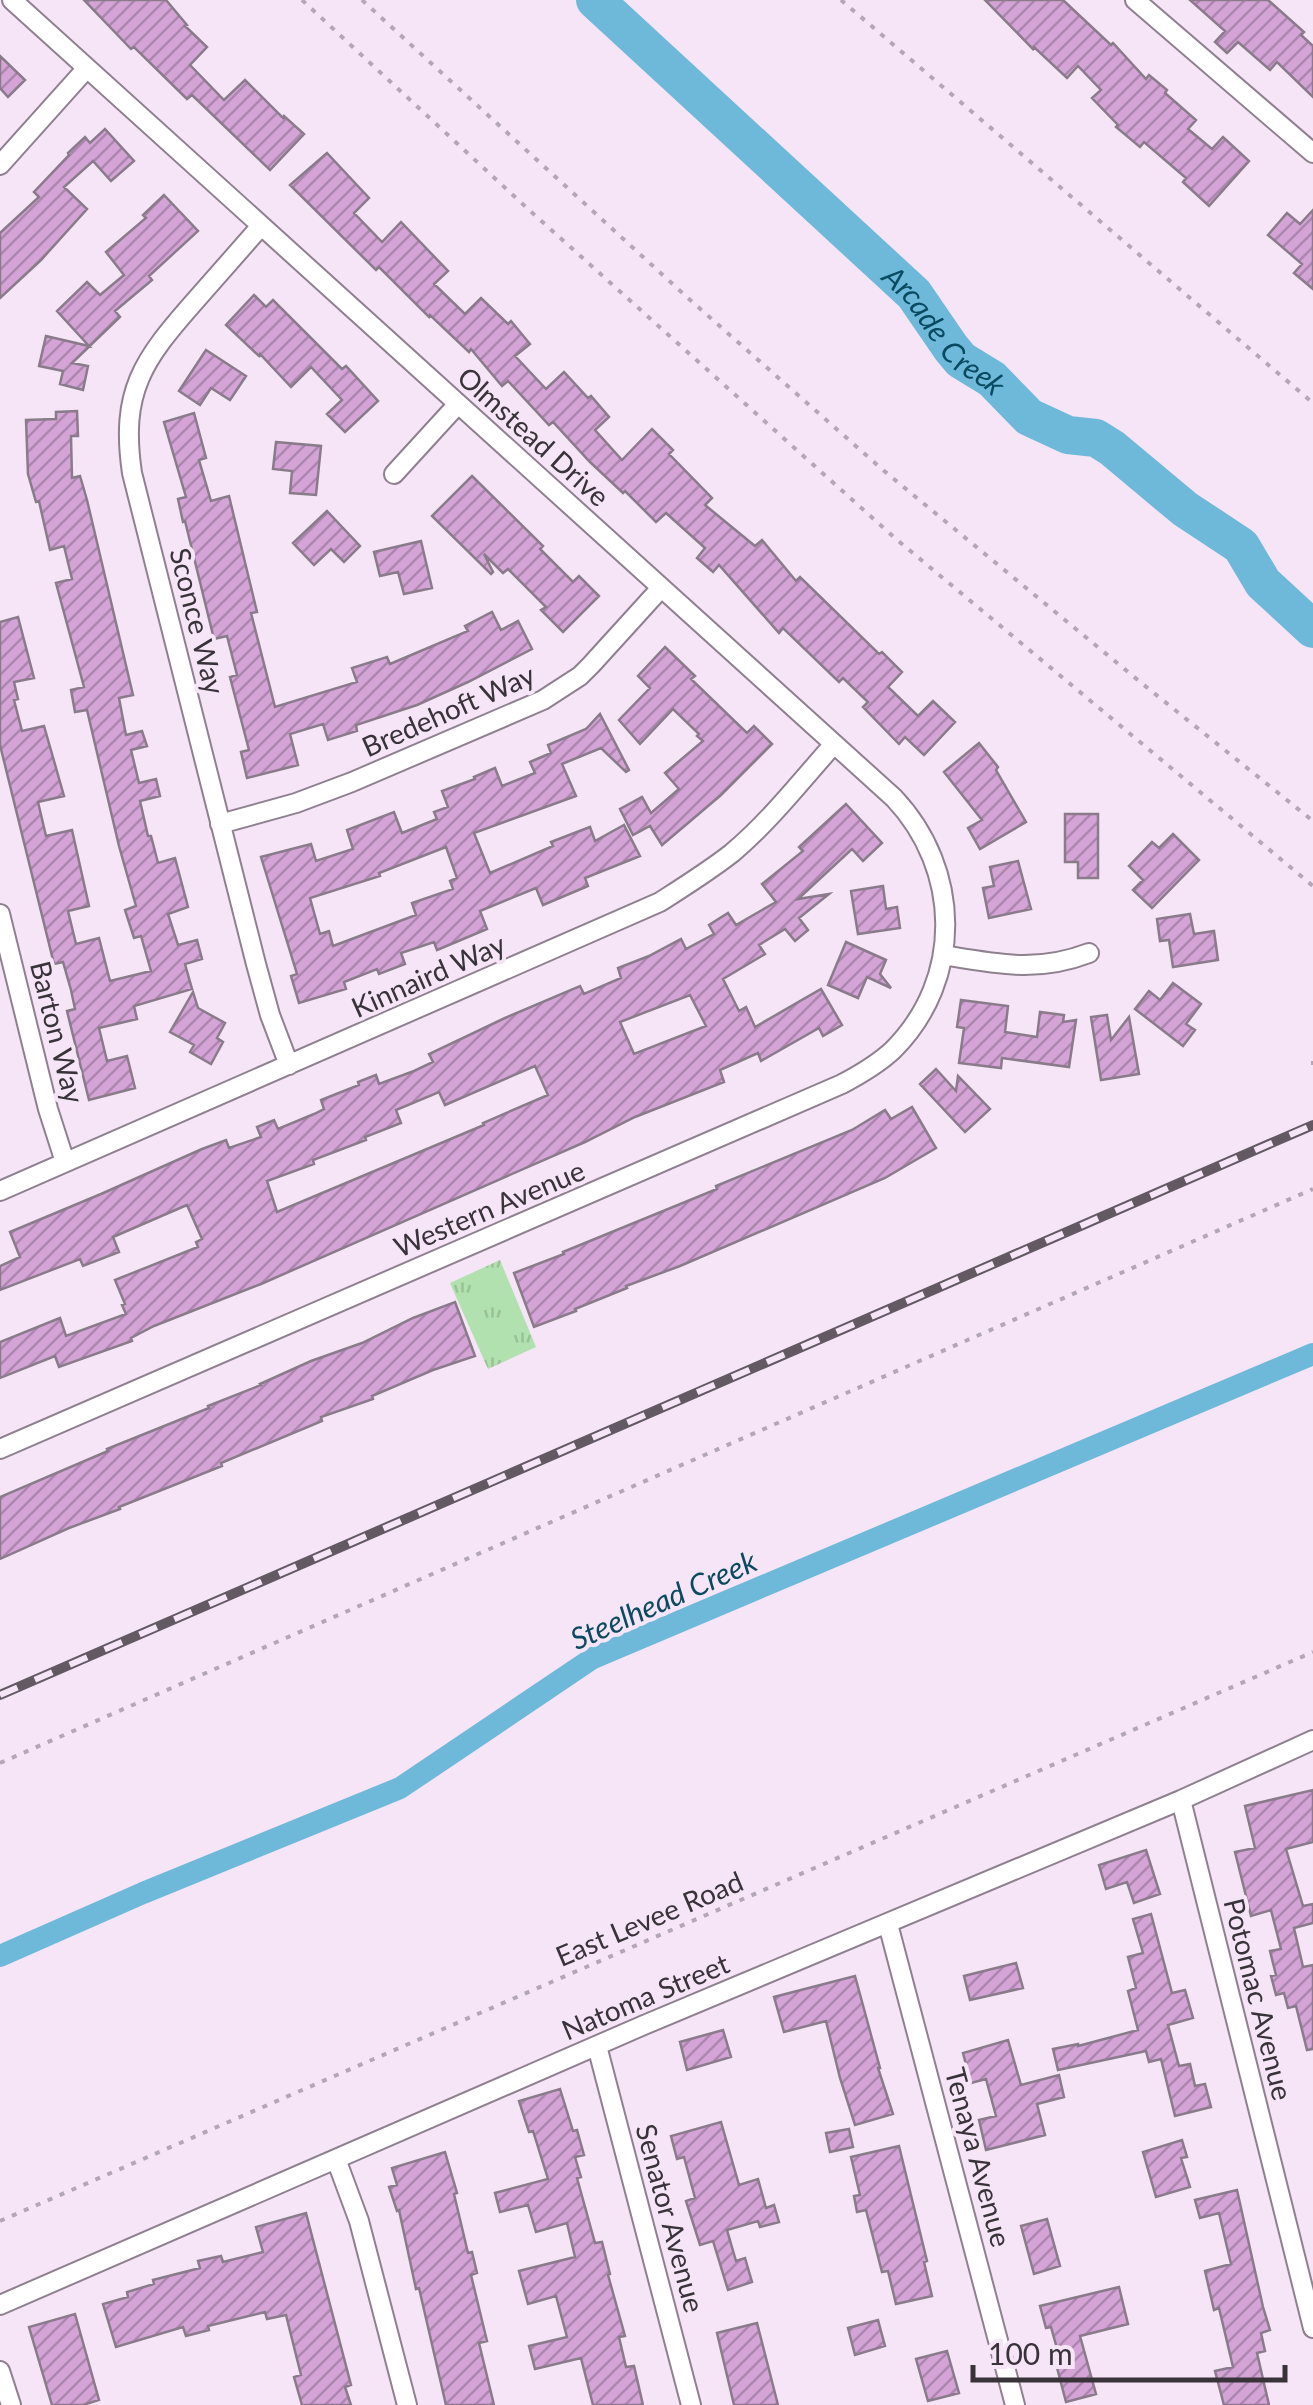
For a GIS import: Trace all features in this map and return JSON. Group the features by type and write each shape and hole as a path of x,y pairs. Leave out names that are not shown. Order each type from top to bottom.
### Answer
{"street":[{"name":"Olmstead Drive","path":"12,0 894,798 922,834 935,862 946,922 943,955"},
{"path":"1136,0 1313,153"},
{"path":"0,165 86,68"},
{"name":"Sconce Way","path":"261,226 152,352 138,380 128,427 132,473 220,824 270,1015 289,1065"},
{"path":"394,474 458,404"},
{"name":"Bredehoft Way","path":"220,824 296,803 352,782 544,700 591,666 661,588"},
{"name":"Kinnaird Way","path":"0,1191 660,902 734,851 834,744"},
{"name":"Barton Way","path":"0,914 48,1109 66,1162"},
{"path":"943,955 1024,966 1058,963 1089,953"},
{"name":"Western Avenue","path":"0,1449 870,1070 913,1026 935,986 943,955"},
{"name":"Natoma Street","path":"0,2305 1313,1740"},
{"name":"Potomac Avenue","path":"1181,1800 1313,2328"},
{"name":"Tenaya Avenue","path":"888,1924 1016,2405"},
{"name":"Senator Avenue","path":"597,2046 690,2405"},
{"path":"336,2159 359,2221 406,2405"},
{"path":"0,2371 11,2405"}],"path":[{"path":"302,0 896,539 1313,886"},
{"path":"362,0 689,300 883,470 1313,821"},
{"path":"841,0 1313,403"},
{"path":"0,1763 1313,1189"},
{"name":"East Levee Road","path":"0,2221 1313,1652"}],"green space":[{"path":"500,1260 536,1347 488,1369 450,1283"}],"building":[{"path":"84,0 166,0 207,47 190,65 224,100 245,80 304,134 270,170 192,95 187,99 134,47 131,49"},
{"path":"985,0 1063,0 1113,43 1146,79 1149,75 1167,90 1165,93 1196,120 1188,129 1212,149 1223,137 1249,161 1209,206 1183,182 1186,178 1144,142 1140,147 1116,127 1092,98 1101,90 1078,66 1067,78"},
{"path":"1190,0 1268,0 1304,32 1301,35 1313,46 1313,97 1277,62 1270,70 1238,42 1227,53 1215,42 1225,31"},
{"path":"0,56 25,80 8,97 0,88"},
{"path":"105,129 134,161 111,181 93,161 64,187 87,209 0,298 0,233 39,197 34,192 68,153 85,137 90,143"},
{"path":"327,153 369,198 354,213 382,242 401,222 448,271 434,284 465,314 481,298 508,324 511,321 530,344 515,356 546,389 564,372 588,398 591,396 609,417 595,430 622,460 652,429 673,450 669,454 712,498 705,505 755,546 762,540 796,581 800,577 902,672 888,687 918,716 933,701 955,722 924,755 905,737 899,744 863,707 868,702 843,678 839,682 783,628 779,633 719,565 713,572 697,558 705,548 666,513 656,522 553,422 549,425 508,381 502,386 471,349 469,352 429,317 379,267 376,270 290,185"},
{"path":"164,195 198,231 149,276 152,280 115,311 120,317 72,363 88,366 83,390 60,384 63,371 39,366 46,336 89,346 57,311 87,282 100,295 124,275 106,252 146,218 143,215"},
{"path":"1313,210 1313,289 1294,273 1302,264 1268,235 1287,213 1300,224"},
{"path":"254,295 266,307 273,300 342,369 346,366 378,401 345,432 327,414 342,400 311,367 291,387 226,325"},
{"path":"206,350 246,376 230,400 211,388 200,405 179,391"},
{"path":"77,411 78,436 71,436 72,478 80,476 87,500 133,695 119,698 126,735 142,731 147,746 131,750 139,783 156,779 160,796 140,801 158,863 175,858 188,907 168,914 178,945 197,940 202,959 185,964 192,989 134,1006 137,1019 99,1028 107,1061 127,1056 135,1088 89,1100 67,1011 75,1009 71,990 63,962 54,964 0,745 0,622 18,617 34,678 14,682 18,699 14,700 22,731 44,726 64,796 38,802 46,836 72,830 89,906 68,911 76,944 99,938 110,981 151,971 141,936 134,938 125,910 136,906 87,710 75,712 71,690 84,687 56,583 72,579 64,546 50,550 39,501 36,502 28,474 26,420 56,419 56,412"},
{"path":"194,413 206,458 199,460 211,501 229,496 257,612 251,613 275,707 357,682 352,668 387,657 390,664 468,631 465,626 492,612 501,630 518,621 532,649 417,705 356,725 357,731 328,740 323,724 290,734 298,765 247,778 241,752 249,750 230,677 237,675 227,636 214,639 178,499 186,497 164,422"},
{"path":"276,442 321,446 316,495 290,493 292,471 273,469"},
{"path":"472,476 543,546 540,549 573,582 579,576 599,596 563,632 541,610 546,607 508,569 503,573 484,554 491,574 432,516"},
{"path":"327,511 360,546 344,562 331,549 314,565 293,543"},
{"path":"421,541 432,588 404,594 398,572 380,576 374,552"},
{"path":"665,647 695,676 691,679 747,733 754,726 772,744 721,795 662,845 650,826 633,835 620,809 642,797 651,813 679,789 665,773 703,741 673,709 640,744 619,720 650,688 638,676"},
{"path":"600,714 629,770 626,772 601,748 562,764 576,796 474,833 490,873 590,827 595,841 624,825 640,856 585,878 588,886 543,905 536,888 480,911 487,929 437,950 434,942 401,953 405,964 379,974 377,969 344,982 346,989 299,1003 291,976 297,974 261,857 311,844 316,861 353,849 347,830 394,812 402,833 437,819 434,812 448,807 442,791 495,768 502,786 535,773 530,762 551,753 548,745 586,729","holes":["446,847 457,878 450,881 453,889 412,903 416,915 333,946 329,931 320,934 310,898 380,876 379,873"]},
{"path":"979,743 998,767 996,770 1026,822 980,849 968,828 982,820 944,772"},
{"path":"846,804 882,843 863,861 852,849 798,899 829,894 799,918 808,930 795,941 785,929 759,945 765,954 723,979 739,1011 746,1007 755,1027 821,989 842,1025 823,1036 819,1028 761,1061 758,1053 720,1070 724,1082 635,1117 261,1284 154,1326 131,1338 132,1341 59,1367 55,1356 0,1378 0,1342 60,1318 66,1336 126,1314 115,1280 198,1247 196,1242 202,1239 187,1205 113,1237 119,1252 83,1266 80,1259 0,1290 0,1266 20,1257 10,1232 202,1149 226,1140 229,1148 261,1137 257,1127 274,1120 278,1129 314,1114 324,1109 321,1100 359,1085 358,1082 376,1075 379,1084 414,1071 433,1062 429,1054 580,986 584,994 621,978 618,968 681,939 686,949 714,934 709,925 728,913 736,925 776,902 762,884 803,851 799,847","holes":["690,995 706,1026 634,1054 620,1022","535,1066 548,1095 277,1212 267,1181 314,1164 313,1160 401,1123 396,1110 439,1092 445,1105"]},
{"path":"1065,814 1098,814 1098,878 1078,878 1078,862 1065,862"},
{"path":"1173,834 1199,860 1152,908 1133,890 1143,880 1129,866 1152,842 1159,848"},
{"path":"1018,861 1031,909 989,918 983,888 994,886 990,867"},
{"path":"883,886 886,909 897,907 900,928 858,934 851,891"},
{"path":"1190,914 1194,934 1214,931 1218,960 1173,967 1169,940 1160,941 1157,919"},
{"path":"846,942 886,960 880,974 891,988 867,977 858,998 828,985"},
{"path":"1173,983 1201,1004 1186,1024 1195,1030 1183,1046 1135,1009 1149,991 1160,1000"},
{"path":"193,992 198,1008 225,1023 217,1038 223,1042 211,1064 190,1052 194,1045 170,1032"},
{"path":"961,1000 1008,1006 1005,1032 1037,1037 1040,1012 1064,1015 1063,1022 1076,1020 1069,1067 1002,1058 1001,1068 959,1063 964,1028 957,1027"},
{"path":"1107,1015 1111,1040 1129,1017 1139,1074 1101,1080 1091,1017"},
{"path":"936,1069 956,1091 958,1076 990,1109 965,1132 920,1084"},
{"path":"912,1107 936,1148 885,1178 534,1327 514,1273 852,1130 885,1110 891,1119"},
{"path":"455,1302 475,1356 321,1417 322,1421 221,1463 222,1466 0,1559 0,1497"},
{"path":"1313,1790 1313,1842 1286,1849 1303,1906 1313,1904 1313,1923 1294,1928 1303,1967 1313,1965 1313,2049 1307,2050 1296,2006 1288,2008 1284,1993 1276,1995 1271,1976 1276,1975 1270,1951 1281,1949 1271,1910 1251,1916 1235,1852 1255,1848 1245,1806"},
{"path":"1146,1850 1160,1894 1134,1903 1127,1882 1106,1889 1099,1865"},
{"path":"1151,1914 1172,1993 1185,1990 1193,2018 1168,2025 1179,2066 1190,2064 1195,2086 1205,2084 1211,2107 1175,2116 1161,2059 1149,2062 1146,2051 1058,2070 1053,2049 1138,2030 1128,1991 1136,1988 1128,1957 1143,1953 1133,1919"},
{"path":"1016,1963 1023,1988 970,2000 964,1976"},
{"path":"855,1976 893,2114 855,2125 826,2021 784,2032 774,1997"},
{"path":"723,2030 731,2057 687,2070 680,2042"},
{"path":"1008,2040 1021,2085 1059,2075 1064,2097 1037,2104 1045,2135 986,2150 979,2120 996,2116 986,2079 971,2083 963,2053"},
{"path":"560,2089 584,2155 575,2157 581,2177 577,2178 595,2243 602,2242 625,2336 619,2337 626,2367 634,2366 643,2405 593,2405 581,2358 535,2369 529,2346 567,2337 556,2296 528,2304 519,2271 575,2257 567,2223 536,2232 528,2205 500,2212 495,2193 548,2179 519,2101"},
{"path":"721,2122 739,2185 758,2179 766,2208 774,2205 779,2222 760,2227 758,2221 727,2230 736,2261 745,2258 752,2282 728,2290 713,2241 700,2245 686,2201 695,2198 684,2157 677,2159 671,2136"},
{"path":"849,2129 853,2147 830,2152 826,2133"},
{"path":"1182,2140 1187,2157 1181,2158 1190,2187 1156,2197 1143,2152"},
{"path":"899,2146 932,2296 896,2304 888,2271 882,2272 866,2210 857,2212 854,2196 860,2195 851,2157"},
{"path":"445,2152 468,2253 472,2252 477,2273 471,2275 487,2341 479,2343 494,2405 446,2405 399,2210 389,2187 397,2185 392,2168"},
{"path":"1237,2190 1270,2330 1261,2333 1265,2351 1257,2353 1269,2405 1224,2405 1215,2371 1233,2367 1219,2308 1214,2310 1205,2271 1231,2264 1219,2213 1200,2218 1195,2200"},
{"path":"306,2213 351,2385 345,2387 351,2405 302,2405 294,2377 301,2375 286,2315 267,2319 265,2312 208,2326 209,2330 186,2336 183,2327 116,2347 103,2304 128,2297 127,2292 154,2284 153,2280 200,2268 198,2261 221,2256 223,2262 263,2252 256,2227"},
{"path":"1047,2219 1060,2266 1034,2274 1021,2226"},
{"path":"1119,2287 1128,2324 1080,2336 1096,2394 1066,2402 1056,2364 1061,2363 1051,2327 1046,2328 1040,2306"},
{"path":"75,2314 99,2400 83,2405 52,2405 29,2327"},
{"path":"878,2320 885,2346 855,2355 848,2328"},
{"path":"757,2323 778,2405 734,2405 717,2333"},
{"path":"947,2351 959,2393 928,2401 916,2359"}],"waterway":[{"name":"Arcade Creek","path":"595,0 914,294 961,360 992,379 1029,417 1068,435 1096,438 1112,448 1185,509 1241,546 1263,583 1313,629"},
{"name":"Steelhead Creek","path":"0,1956 400,1788 593,1658 1313,1354"}],"railway":[{"path":"0,1695 1313,1125"}]}
